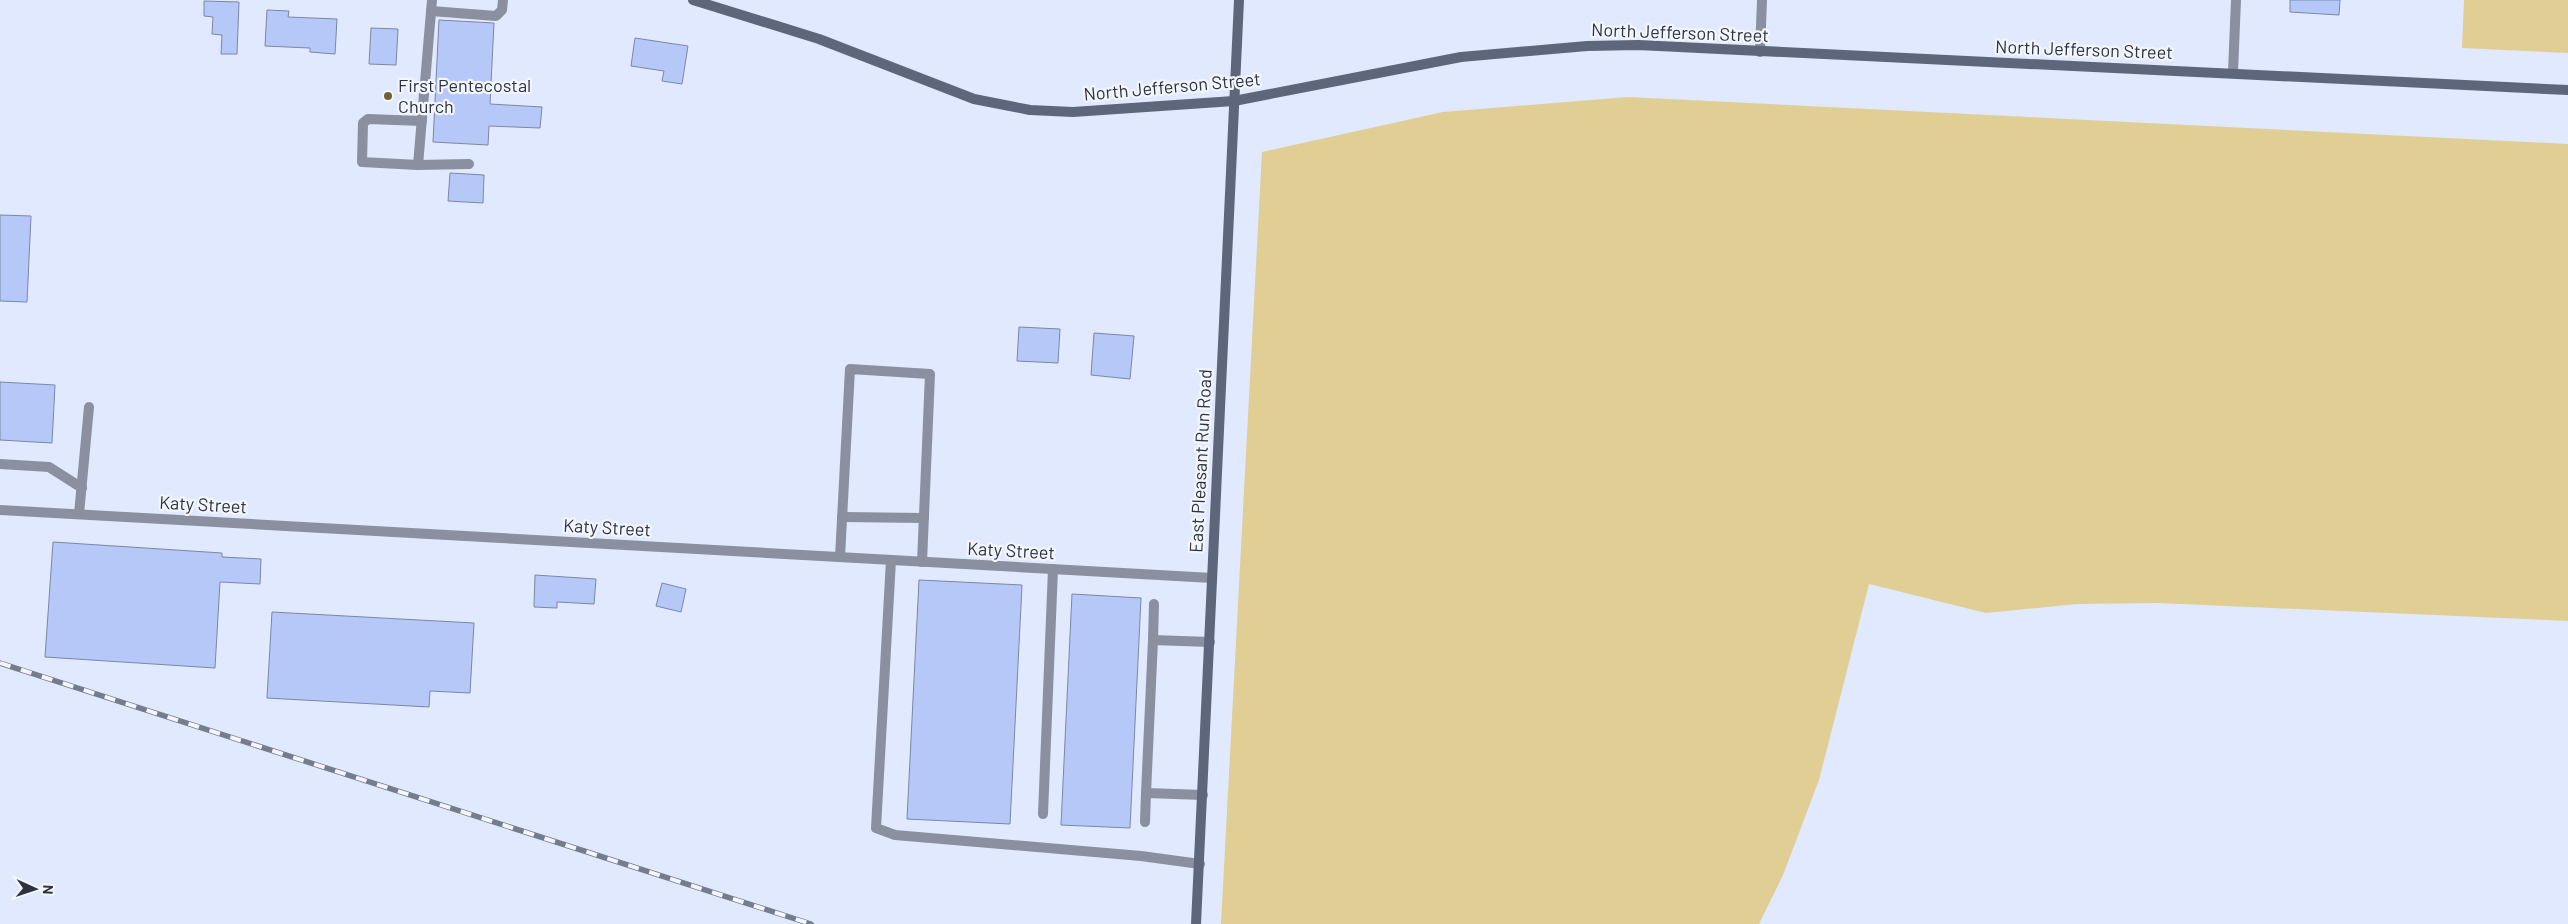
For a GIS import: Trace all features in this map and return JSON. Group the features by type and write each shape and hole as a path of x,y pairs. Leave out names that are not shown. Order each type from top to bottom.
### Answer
{"street":[{"path":"418,165 432,0"},
{"path":"432,11 496,16 502,10 503,0"},
{"name":"North Jefferson Street","path":"693,0 819,40 974,99 1011,106 1074,112 1234,101 1461,57 1509,52 1638,45 2233,72 2568,90"},
{"name":"East Pleasant Run Road","path":"1196,924 1239,0"},
{"path":"1760,52 1762,0"},
{"path":"2233,72 2236,0"},
{"path":"422,121 368,119 363,123 362,162 418,165 469,164"},
{"path":"840,557 850,369 930,374 922,562"},
{"path":"80,514 89,407"},
{"path":"0,464 50,467 82,488"},
{"name":"Katy Street","path":"0,510 1212,578"},
{"path":"842,517 924,518"},
{"path":"891,560 876,828 894,835 1140,856 1200,864"},
{"path":"1043,814 1053,569"},
{"path":"1145,822 1154,604"},
{"path":"1153,640 1210,642"},
{"path":"1146,794 1203,795"}],"shaded area":[{"path":"2464,0 2568,0 2568,53 2462,48"},
{"path":"1628,97 2568,144 2568,621 2158,603 2077,604 1986,613 1869,584 1819,780 1783,875 1759,924 1221,924 1262,152 1443,112"}],"building":[{"path":"2290,0 2340,0 2339,15 2290,12"},
{"path":"204,1 239,2 237,54 221,54 222,35 212,34 213,17 204,16"},
{"path":"267,10 289,11 288,17 337,19 335,54 310,52 310,48 265,46"},
{"path":"439,20 494,23 490,104 542,107 540,128 489,126 488,145 433,142"},
{"path":"371,28 398,29 396,65 369,64"},
{"path":"635,38 688,46 682,84 662,81 664,71 631,66"},
{"path":"450,173 484,175 483,203 448,201"},
{"path":"0,215 31,216 27,302 0,301"},
{"path":"1019,327 1060,329 1058,363 1017,361"},
{"path":"1094,333 1134,336 1130,379 1091,375"},
{"path":"0,382 55,385 52,443 0,440"},
{"path":"53,542 222,553 222,557 261,559 260,584 220,582 215,668 45,657"},
{"path":"535,575 596,579 594,604 557,602 557,608 534,607"},
{"path":"919,580 1022,585 1010,824 907,819"},
{"path":"662,583 686,589 681,612 656,606"},
{"path":"1072,594 1141,598 1130,828 1061,825"},
{"path":"272,612 474,623 470,693 430,691 429,707 267,698"}],"railway":[{"path":"0,663 811,924"}],"place":[{"name":"First Pentecostal Church","path":"388,96"}]}
